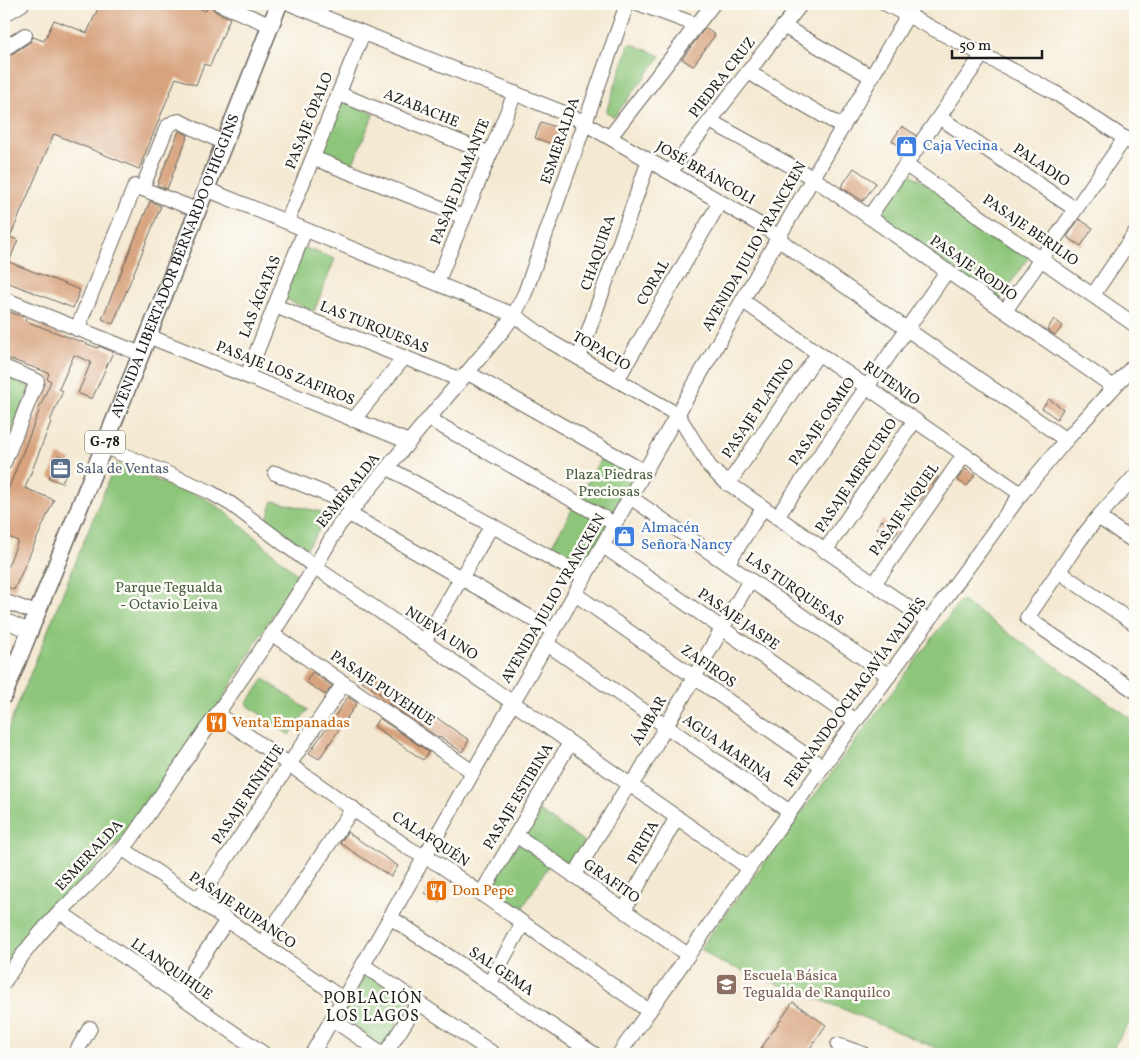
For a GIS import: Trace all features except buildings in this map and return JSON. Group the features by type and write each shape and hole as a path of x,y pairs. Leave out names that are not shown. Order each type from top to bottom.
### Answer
{"main road":[{"name":"AVENIDA LIBERTADOR BERNARDO O'HIGGINS","path":"4,695 279,4"}],"street":[{"path":"4,15 22,4"},
{"path":"220,4 270,25"},
{"name":"JOSÉ BRÁNCOLI","path":"291,4 584,122 769,230 789,247 1066,440"},
{"name":"ESMERALDA","path":"4,982 34,941 123,848 272,634 333,534 503,330 514,314 525,293 627,4"},
{"path":"640,4 697,25"},
{"path":"610,137 713,4"},
{"name":"PIEDRA CRUZ","path":"670,172 801,4"},
{"path":"886,4 911,10 983,54 1054,92 1130,141 1075,209 1005,311"},
{"name":"AVENIDA JULIO VRANCKEN","path":"312,1054 778,238 911,10"},
{"path":"783,26 872,77"},
{"name":"PASAJE ÓPALO","path":"287,222 363,32"},
{"path":"4,49 25,35"},
{"path":"869,217 983,54"},
{"path":"748,72 843,127"},
{"name":"PASAJE DIAMANTE","path":"437,283 515,93"},
{"name":"AZABACHE","path":"339,94 490,154"},
{"name":"PALADIO","path":"939,117 1075,209"},
{"name":"PASAJE RODIO","path":"710,120 813,178 1114,387"},
{"path":"142,189 167,127 171,123 179,121 224,143"},
{"path":"313,158 464,217"},
{"name":"CHAQUIRA","path":"579,358 649,160"},
{"name":"PASAJE BERILIO","path":"906,164 1135,325"},
{"path":"77,329 135,186 197,210"},
{"name":"TOPACIO","path":"206,189 514,314 544,337 678,415 709,466 728,484 928,621"},
{"name":"CORAL","path":"617,380 720,202"},
{"name":"LAS ÁGATAS","path":"247,376 305,230"},
{"path":"1093,295 1135,233"},
{"name":"PASAJE OSMIO","path":"777,517 947,271"},
{"path":"4,300 141,354"},
{"name":"RUTENIO","path":"742,302 1021,494"},
{"name":"LAS TURQUESAS","path":"275,306 404,358 464,377 645,472"},
{"name":"PASAJE LOS ZAFIROS","path":"148,336 409,442"},
{"name":"PASAJE PLATINO","path":"728,484 818,354"},
{"path":"353,420 404,358"},
{"name":"FERNANDO OCHAGAVÍA VALDÉS","path":"619,1054 749,868 1021,494 1066,440 1135,364"},
{"path":"4,374 6,368 37,381 4,463"},
{"path":"429,419 615,524"},
{"name":"PASAJE MERCURIO","path":"825,551 914,420"},
{"name":"NUEVA UNO","path":"104,446 216,495 314,567 749,868"},
{"name":"PASAJE NÍQUEL","path":"874,584 964,454"},
{"path":"388,468 585,577"},
{"path":"275,473 352,510 461,578 554,631"},
{"path":"1135,476 1080,540 1027,618 1135,691"},
{"name":"LAS TURQUESAS","path":"630,498 889,676"},
{"path":"727,564 763,508"},
{"path":"1098,517 1135,542"},
{"path":"424,642 492,525"},
{"name":"PASAJE JASPE","path":"603,546 856,721"},
{"path":"1058,571 1135,624"},
{"name":"ÁMBAR","path":"574,876 624,792 638,775 750,580"},
{"name":"ZAFIROS","path":"575,594 823,767"},
{"path":"4,601 36,613"},
{"path":"4,620 29,631"},
{"name":"PASAJE PUYEHUE","path":"272,634 473,772"},
{"name":"AGUA MARINA","path":"547,644 790,812"},
{"name":"PASAJE RIÑIHUE","path":"198,900 344,683"},
{"name":"CALAFQUÉN","path":"217,714 410,849 436,863 649,1011"},
{"name":"PASAJE ESTIBINA","path":"481,894 570,743"},
{"path":"262,944 352,808"},
{"name":"PIRITA","path":"624,910 677,817"},
{"name":"GRAFITO","path":"516,836 688,955"},
{"name":"PASAJE RUPANCO","path":"123,848 343,999"},
{"name":"LLANQUIHUE","path":"60,912 264,1054"},
{"name":"SAL GEMA","path":"390,917 594,1054"},
{"path":"178,994 227,920"},
{"path":"489,984 523,924"},
{"path":"363,965 494,1054"},
{"path":"332,1019 384,1054 418,1003"},
{"path":"75,1054 90,1028"},
{"path":"838,1045 863,1054"}],"green space":[{"path":"630,43 661,56 614,117 606,112"},
{"path":"340,99 374,113 351,168 317,153"},
{"path":"905,170 1030,255 999,301 874,216"},
{"path":"303,247 335,259 314,311 283,298"},
{"path":"9,376 31,385 4,452 4,389"},
{"name":"Plaza Piedras Preciosas","path":"604,453 639,471 581,573 547,554"},
{"name":"Parque Tegualda - Octavio Leiva","path":"115,464 204,498 226,512 297,574 212,717 125,836 51,912 4,971 4,739"},
{"path":"273,501 330,514 306,549 267,519"},
{"path":"961,600 1135,721 1135,1014 1109,1054 950,1054 843,1009 717,961 700,948"},
{"path":"264,679 308,710 289,735 246,704"},
{"path":"539,811 585,842 570,865 523,834"},
{"path":"520,844 549,865 520,912 492,892 491,887 517,845"},
{"path":"366,974 410,1002 383,1048 341,1017"}],"place":[{"name":"Caja Vecina","path":"907,146"},
{"name":"Sala de Ventas","path":"60,469"},
{"name":"Almacén Señora Nancy","path":"625,537"},
{"name":"Venta Empanadas","path":"216,723"},
{"name":"Don Pepe","path":"436,891"},
{"name":"Escuela Básica Tegualda de Ranquilco","path":"727,985"}],"district":[{"name":"POBLACIÓN LOS LAGOS","path":"373,1008"}]}
